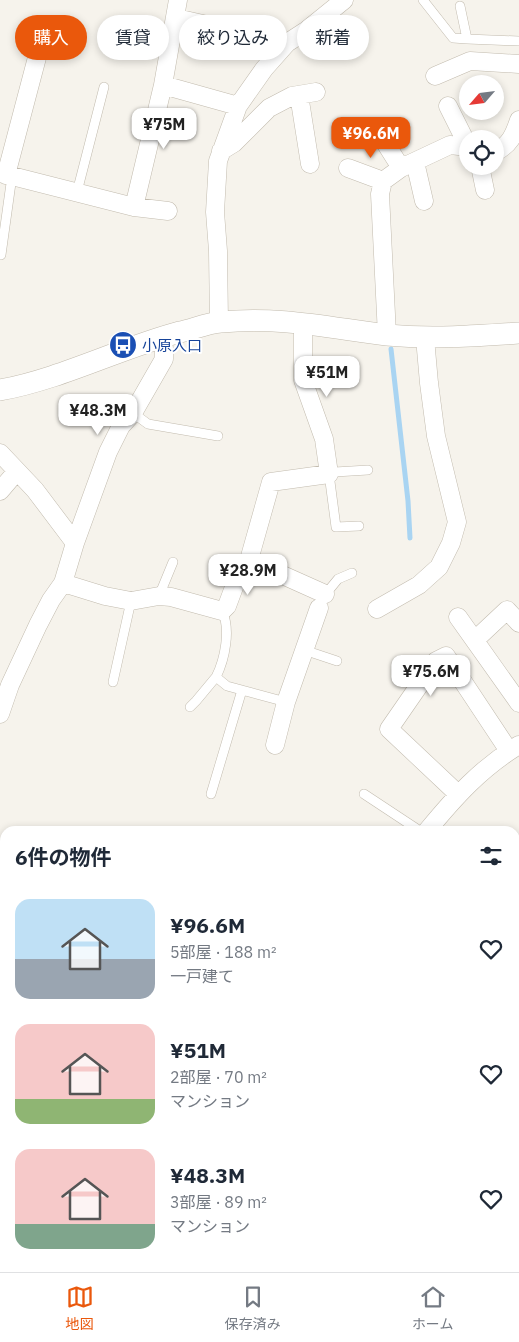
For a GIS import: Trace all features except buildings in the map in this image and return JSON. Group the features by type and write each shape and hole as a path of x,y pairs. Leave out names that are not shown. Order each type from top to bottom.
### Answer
{"street":[{"path":"134,207 163,85 178,0"},
{"path":"287,43 307,30 344,0"},
{"path":"36,60 6,175 134,207 168,211"},
{"path":"219,322 218,251 215,212 218,162 238,106 272,60"},
{"path":"435,76 470,62 519,64"},
{"path":"163,85 238,106"},
{"path":"221,151 234,143 269,108 292,96 307,94 303,153"},
{"path":"448,106 460,130"},
{"path":"504,148 513,137 519,120"},
{"path":"379,133 408,165 424,200"},
{"path":"387,335 380,194 383,181 424,157 450,145 459,146"},
{"path":"348,168 383,181"},
{"path":"482,175 485,190"},
{"path":"0,390 28,383 160,338 219,322 264,319 387,335 426,338 459,338 519,333"},
{"path":"63,583 105,596 131,601 159,596 171,597 222,611 227,606 240,571 249,560 271,482 329,474 324,439 303,380 303,323"},
{"path":"0,714 10,685 38,625 51,600 63,583 75,543 108,452 121,426 133,412 164,359 164,348 160,338"},
{"path":"377,609 419,585 439,567 451,543 457,522 436,436 429,383 426,338"},
{"path":"0,452 34,490 75,543"},
{"path":"0,491 17,471"},
{"path":"249,560 322,601 286,702 275,744"},
{"path":"475,640 506,610 519,623"},
{"path":"458,618 519,702"},
{"path":"431,826 458,794 514,748 446,656 436,662 389,729 458,794"}],"lane":[{"path":"423,0 453,38 519,41"},
{"path":"460,6 467,39"},
{"path":"77,192 104,87"},
{"path":"1,255 6,175"},
{"path":"133,412 148,424 218,436"},
{"path":"359,526 336,527 329,474 368,470"},
{"path":"159,596 174,562"},
{"path":"322,601 338,580 352,573"},
{"path":"113,682 131,601"},
{"path":"190,707 220,670 225,645 226,620 222,611"},
{"path":"304,650 337,661"},
{"path":"216,677 227,686 286,702"},
{"path":"211,794 242,690"},
{"path":"364,794 412,826"}],"waterway":[{"path":"391,349 408,501 410,538"}],"place":[{"name":"小原入口","path":"123,345"}]}
